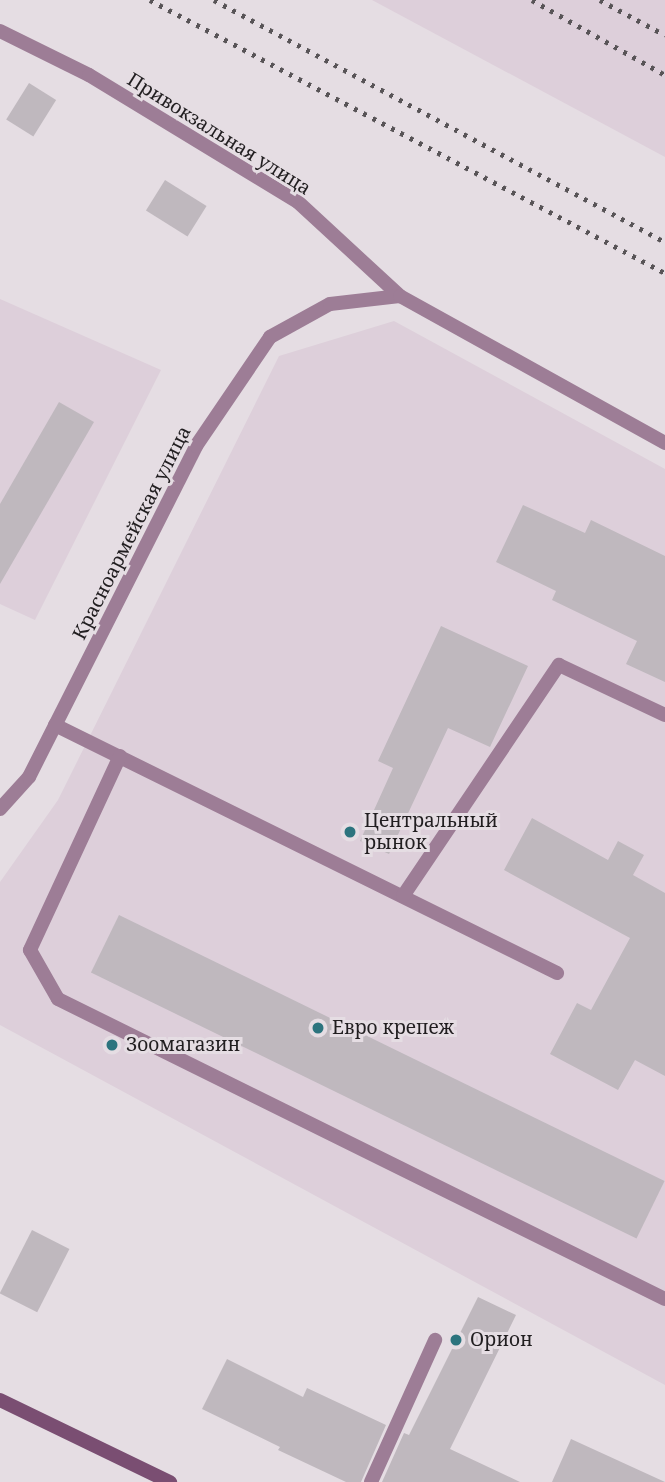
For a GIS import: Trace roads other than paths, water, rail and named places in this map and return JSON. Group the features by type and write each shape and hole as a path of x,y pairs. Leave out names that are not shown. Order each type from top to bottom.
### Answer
{"street":[{"name":"Привокзальная улица","path":"0,31 89,75 298,202 400,296 665,443"},
{"name":"Красноармейская улица","path":"0,809 29,777 196,446 270,337 330,304 400,296"},
{"path":"403,897 558,665 665,715"},
{"path":"55,725 557,972"},
{"path":"120,756 30,950 58,999 665,1299"},
{"path":"371,1482 435,1340"},
{"path":"0,1400 170,1482"}],"railway":[{"path":"150,0 665,273"},
{"path":"214,0 665,242"},
{"path":"532,0 665,75"},
{"path":"600,0 665,35"}],"place":[{"name":"Центральный рынок","path":"350,832"},
{"name":"Евро крепеж","path":"318,1028"},
{"name":"Зоомагазин","path":"112,1045"},
{"name":"Орион","path":"456,1340"}]}
